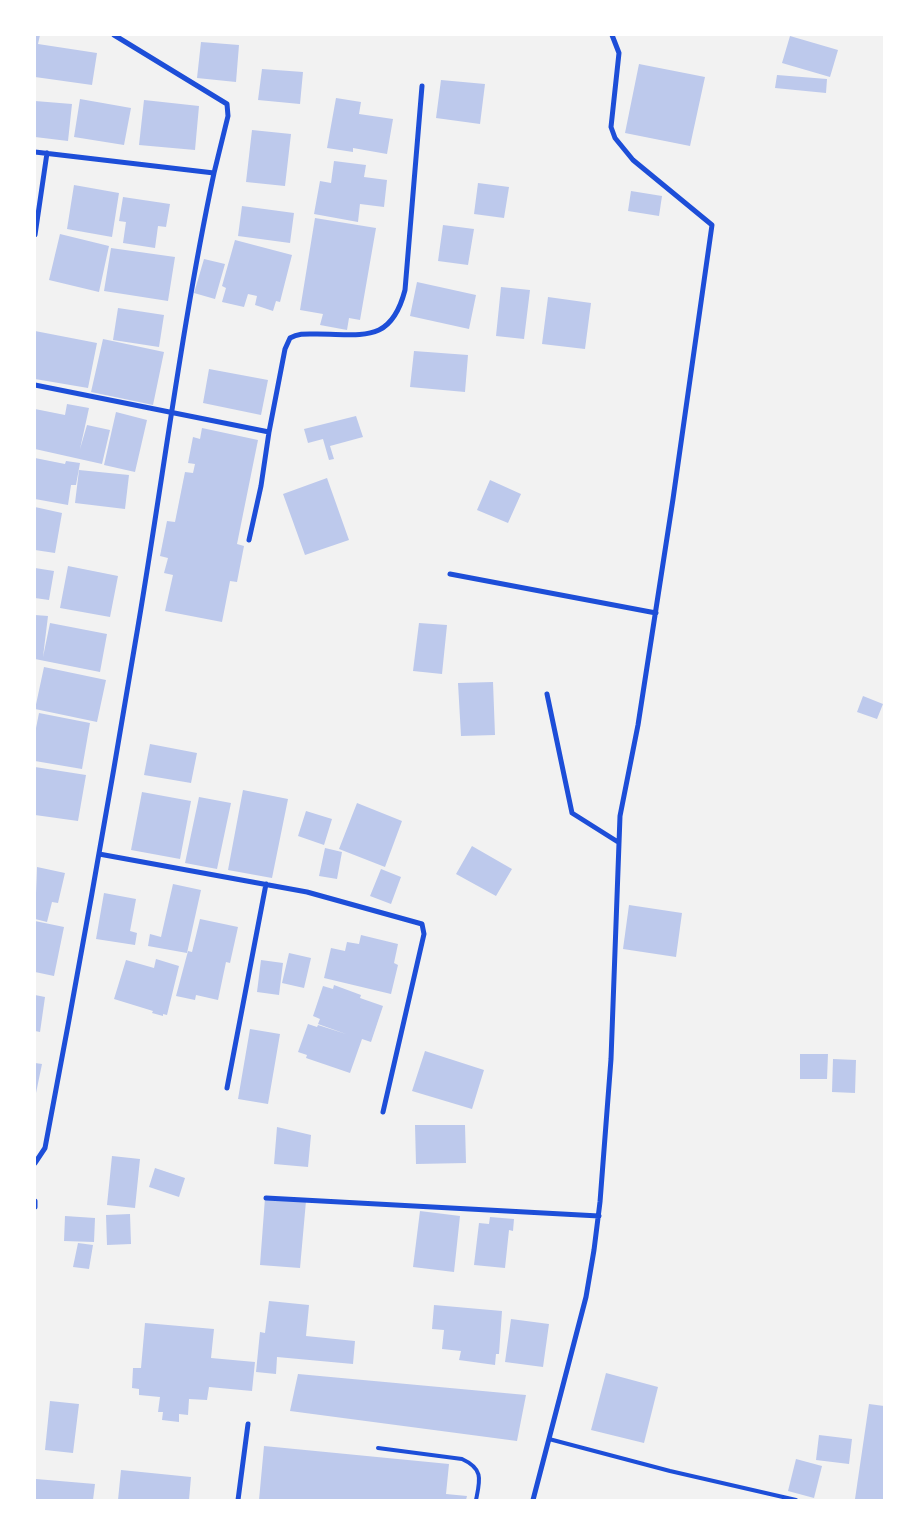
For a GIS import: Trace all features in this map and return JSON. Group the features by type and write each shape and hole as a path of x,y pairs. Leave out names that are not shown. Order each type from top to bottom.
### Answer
{"street":[{"path":"35,1163 45,1148 136,643 193,272 228,116 227,104 114,35"},
{"path":"533,1500 586,1298 599,1216 611,1059 620,816 638,725 656,613 712,225 633,160 615,138 611,127 619,53 612,35"},
{"path":"249,540 261,486 285,349 290,338 304,334 368,334 383,329 396,316 401,305 405,290 422,86"},
{"path":"35,152 214,173"},
{"path":"35,235 47,153"},
{"path":"35,385 269,432"},
{"path":"450,574 656,613"},
{"path":"547,694 572,813 618,842"},
{"path":"98,854 266,884 340,900 414,921 424,927 424,934 383,1112"},
{"path":"227,1088 266,884"},
{"path":"266,1198 599,1216"},
{"path":"35,1201 35,1207"},
{"path":"238,1500 248,1424"}],"lane":[{"path":"549,1440 670,1471 796,1500"},
{"path":"378,1448 462,1459 473,1464 478,1471 479,1480 476,1500"}],"building":[{"path":"35,35 40,35 38,44 97,53 92,85 35,77"},
{"path":"790,36 838,50 830,77 782,63"},
{"path":"201,42 239,45 236,82 197,78"},
{"path":"639,64 705,77 690,146 625,133"},
{"path":"262,69 303,72 300,104 258,100"},
{"path":"777,75 827,79 826,93 775,88"},
{"path":"441,80 485,84 480,124 436,118"},
{"path":"336,98 361,102 359,114 393,119 387,154 353,148 353,152 327,148"},
{"path":"80,99 131,108 124,145 74,137"},
{"path":"144,100 199,106 195,150 139,145"},
{"path":"35,101 72,104 68,141 35,137"},
{"path":"252,130 291,134 285,186 246,182"},
{"path":"334,161 366,165 364,177 387,180 384,207 360,204 358,222 314,214 320,181 331,183"},
{"path":"478,183 509,187 504,218 474,214"},
{"path":"74,185 119,193 112,237 67,229"},
{"path":"631,191 662,196 659,216 628,211"},
{"path":"123,197 170,204 166,227 158,226 155,248 123,243 126,222 119,221"},
{"path":"242,206 294,213 290,243 238,236"},
{"path":"315,218 376,228 360,320 349,318 347,330 320,325 323,314 300,310"},
{"path":"443,225 474,229 468,265 438,261"},
{"path":"60,234 109,246 99,292 49,280"},
{"path":"235,240 292,255 280,302 276,301 273,311 255,305 257,296 248,294 244,307 222,302 226,288 222,286"},
{"path":"111,248 175,257 168,301 104,291"},
{"path":"204,259 225,264 215,299 194,293"},
{"path":"417,282 476,295 469,329 410,316"},
{"path":"501,287 530,290 524,339 496,336"},
{"path":"548,297 591,303 585,349 542,344"},
{"path":"118,308 164,315 159,347 113,340"},
{"path":"35,331 97,343 88,388 35,379"},
{"path":"103,339 164,352 153,405 91,392"},
{"path":"414,351 468,355 465,392 410,387"},
{"path":"209,369 268,380 261,415 203,403"},
{"path":"67,404 89,408 80,449 87,425 110,430 102,464 35,449 35,409 65,415"},
{"path":"116,412 147,420 135,472 104,465"},
{"path":"356,416 363,437 330,446 334,459 329,460 323,439 308,443 304,429"},
{"path":"202,428 258,440 237,544 244,546 237,582 230,581 222,622 165,611 173,575 164,573 168,558 160,556 167,521 175,522 185,472 193,473 195,464 188,463 193,437 200,439"},
{"path":"35,458 65,464 66,461 80,463 76,485 71,485 68,505 35,499"},
{"path":"79,470 129,475 125,509 75,503"},
{"path":"327,478 349,540 305,555 283,494"},
{"path":"490,480 521,494 508,523 477,510"},
{"path":"35,507 62,513 55,553 35,550"},
{"path":"68,566 118,576 110,617 60,608"},
{"path":"35,568 54,571 49,600 35,598"},
{"path":"35,615 48,616 43,657 50,623 107,634 100,672 35,659"},
{"path":"419,623 447,625 442,674 413,671"},
{"path":"44,667 106,680 97,722 35,709"},
{"path":"493,682 495,735 461,736 458,683"},
{"path":"863,696 883,704 877,719 857,712"},
{"path":"39,713 90,723 82,769 35,761 35,733"},
{"path":"150,744 197,753 191,783 144,775"},
{"path":"35,767 86,775 78,821 35,815"},
{"path":"243,790 288,799 272,878 228,870"},
{"path":"142,792 191,801 180,859 131,850"},
{"path":"199,797 231,803 217,869 185,863"},
{"path":"357,803 402,821 385,867 339,849"},
{"path":"306,811 332,819 324,845 298,836"},
{"path":"472,846 512,869 496,896 456,874"},
{"path":"325,848 342,852 337,879 319,876"},
{"path":"37,867 65,873 58,903 52,902 47,922 35,919"},
{"path":"381,869 401,877 391,904 370,896"},
{"path":"173,884 201,890 187,953 148,946 150,934 161,937"},
{"path":"104,893 136,899 130,931 137,933 135,945 96,939"},
{"path":"629,905 682,913 676,957 623,949"},
{"path":"200,919 238,927 230,963 226,962 218,1000 196,995 195,1000 176,996 188,951 192,952"},
{"path":"35,921 64,927 54,976 35,972"},
{"path":"361,935 398,944 394,963 398,965 391,994 324,978 331,948 345,951 347,942 359,944"},
{"path":"289,953 311,958 304,988 282,983"},
{"path":"156,959 179,966 167,1015 163,1014 163,1016 152,1013 153,1011 114,999 126,960 154,968"},
{"path":"261,960 283,963 279,995 257,992"},
{"path":"334,985 361,995 360,998 383,1006 371,1042 362,1039 350,1073 306,1058 307,1055 298,1052 308,1024 317,1027 318,1025 346,1034 318,1024 320,1019 313,1016 323,986 333,989"},
{"path":"35,995 45,997 40,1032 35,1031"},
{"path":"250,1029 280,1034 268,1104 238,1099"},
{"path":"425,1051 484,1070 472,1109 412,1091"},
{"path":"800,1054 828,1054 827,1079 800,1079"},
{"path":"833,1059 856,1060 855,1093 832,1092"},
{"path":"35,1063 42,1064 36,1093 35,1093"},
{"path":"415,1125 465,1125 466,1163 416,1164"},
{"path":"277,1127 311,1135 308,1167 274,1164"},
{"path":"112,1156 140,1159 135,1208 107,1205"},
{"path":"155,1168 185,1178 179,1197 149,1187"},
{"path":"265,1198 306,1201 300,1268 260,1265"},
{"path":"420,1211 460,1216 454,1272 413,1267"},
{"path":"130,1214 131,1244 107,1245 106,1215"},
{"path":"65,1216 95,1218 94,1242 64,1241"},
{"path":"490,1217 514,1219 513,1231 509,1230 505,1268 474,1265 479,1223 489,1224"},
{"path":"78,1243 93,1245 89,1269 73,1267"},
{"path":"269,1301 309,1305 306,1336 355,1341 353,1364 277,1357 276,1374 256,1372 260,1332 265,1333"},
{"path":"434,1305 502,1311 499,1354 496,1354 495,1365 459,1360 461,1351 442,1349 444,1330 432,1329"},
{"path":"511,1319 549,1324 543,1367 505,1362"},
{"path":"145,1323 214,1329 211,1358 255,1362 252,1391 209,1387 207,1400 189,1399 188,1415 179,1414 179,1422 162,1420 163,1412 158,1412 160,1397 139,1395 139,1389 132,1388 133,1368 141,1368"},
{"path":"606,1373 658,1387 644,1443 591,1430"},
{"path":"298,1374 526,1395 517,1441 290,1411"},
{"path":"50,1401 79,1404 73,1453 45,1450"},
{"path":"869,1404 884,1406 884,1500 855,1499"},
{"path":"819,1435 852,1439 849,1464 816,1460"},
{"path":"264,1446 449,1464 446,1494 467,1496 466,1500 259,1500"},
{"path":"796,1459 822,1466 814,1498 788,1491"},
{"path":"121,1470 191,1477 189,1500 118,1500"},
{"path":"36,1479 95,1484 93,1500 35,1500"}]}
